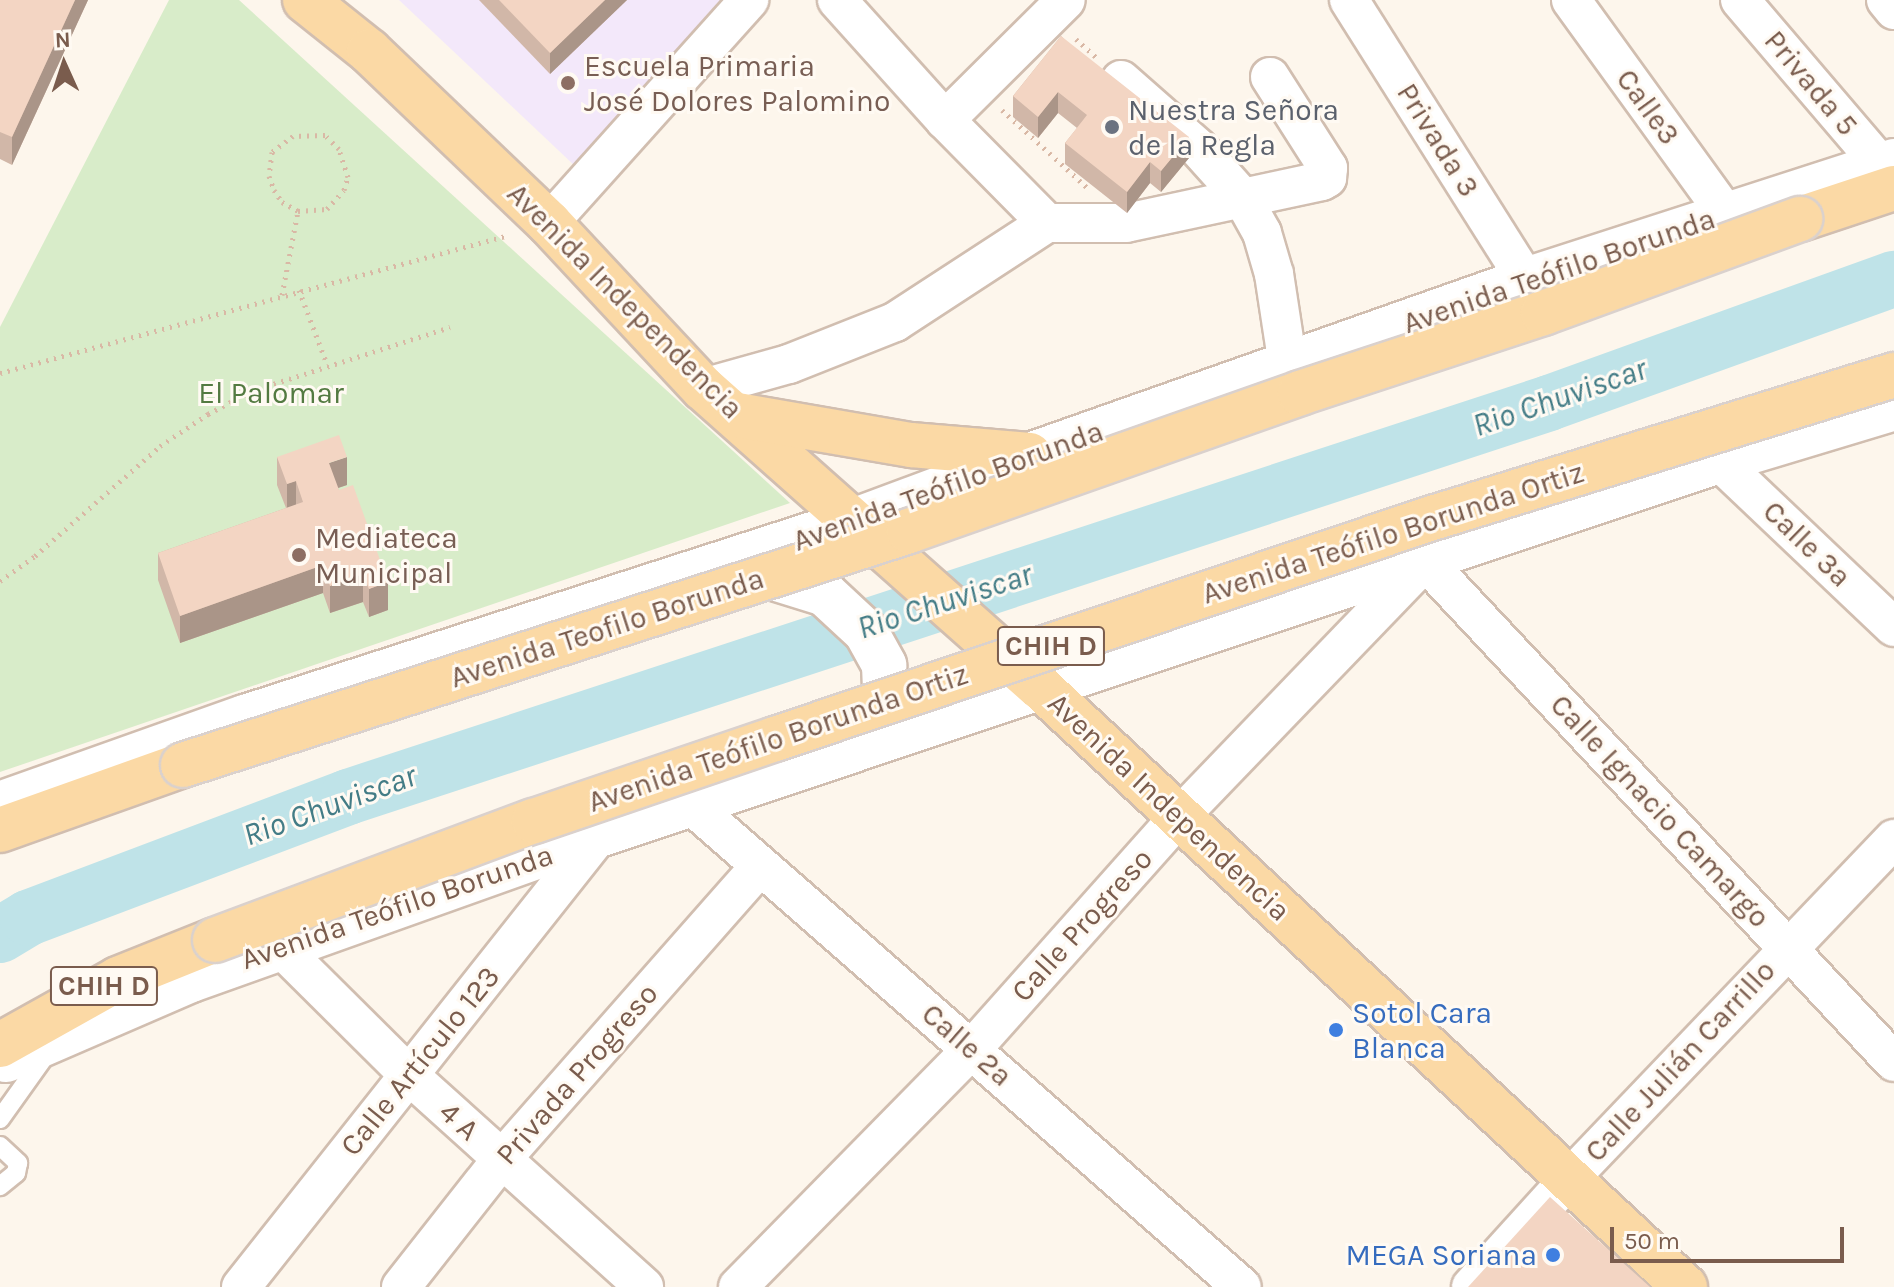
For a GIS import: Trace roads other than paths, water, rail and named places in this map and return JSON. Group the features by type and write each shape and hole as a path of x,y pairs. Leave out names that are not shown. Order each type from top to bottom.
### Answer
{"main road":[{"name":"Avenida Independencia","path":"305,0 369,51 549,223 703,388 1040,687 1685,1287"},
{"name":"Avenida Teofilo Borunda","path":"0,830 183,765 909,531 1300,393 1543,313 1800,219 1890,171"},
{"name":"Avenida Teófilo Borunda Ortiz","path":"0,1045 118,979 548,816 1429,519 1894,375"},
{"path":"737,415 911,445 1030,455"}],"street":[{"path":"549,223 749,0"},
{"path":"837,0 945,120 1047,223"},
{"name":"Privada 3","path":"1349,0 1526,280"},
{"name":"Calle3","path":"1571,0 1726,214"},
{"name":"Privada 5","path":"1740,0 1890,171"},
{"path":"945,120 1059,8"},
{"path":"703,388 789,364 895,322 1047,223 1126,223 1322,181 1328,174 1328,168 1270,77"},
{"path":"1121,80 1198,148 1242,197 1262,233 1274,274 1288,366"},
{"name":"Avenida Teófilo Borunda","path":"0,804 245,717 853,521 1030,455 1526,280 1726,214 1890,171"},
{"name":"Avenida Teófilo Borunda","path":"0,1061 16,1058 191,980 599,835 1719,461 1894,408"},
{"name":"Calle 3a","path":"1719,461 1894,627"},
{"name":"Calle Progreso","path":"738,1287 972,1049 1179,817 1425,561"},
{"name":"Calle Ignacio Camargo","path":"1425,561 1894,1062"},
{"path":"724,564 765,573 825,594 866,632 884,665 887,740"},
{"name":"Calle 2a","path":"690,804 1242,1287"},
{"name":"Calle Artículo 123","path":"241,1287 599,835"},
{"name":"Calle Julián Carrillo","path":"1471,1287 1788,947 1894,839"},
{"name":"Privada Progreso","path":"401,1287 501,1160 759,867"},
{"name":"4 A","path":"281,948 410,1076 644,1287"}],"lane":[{"path":"0,1119 57,1038"},
{"path":"0,1146 18,1163 16,1173 0,1186"}],"waterway":[{"name":"Rio Chuviscar","path":"0,935 28,918 348,797 1549,403 1894,279"}],"place":[{"name":"Escuela Primaria José Dolores Palomino","path":"568,83"},
{"name":"Nuestra Señora de la Regla","path":"1112,127"},
{"name":"Mediateca Municipal","path":"299,555"},
{"name":"Sotol Cara Blanca","path":"1336,1030"},
{"name":"MEGA Soriana","path":"1553,1255"}],"park label":[{"name":"El Palomar","path":"271,393"}]}
